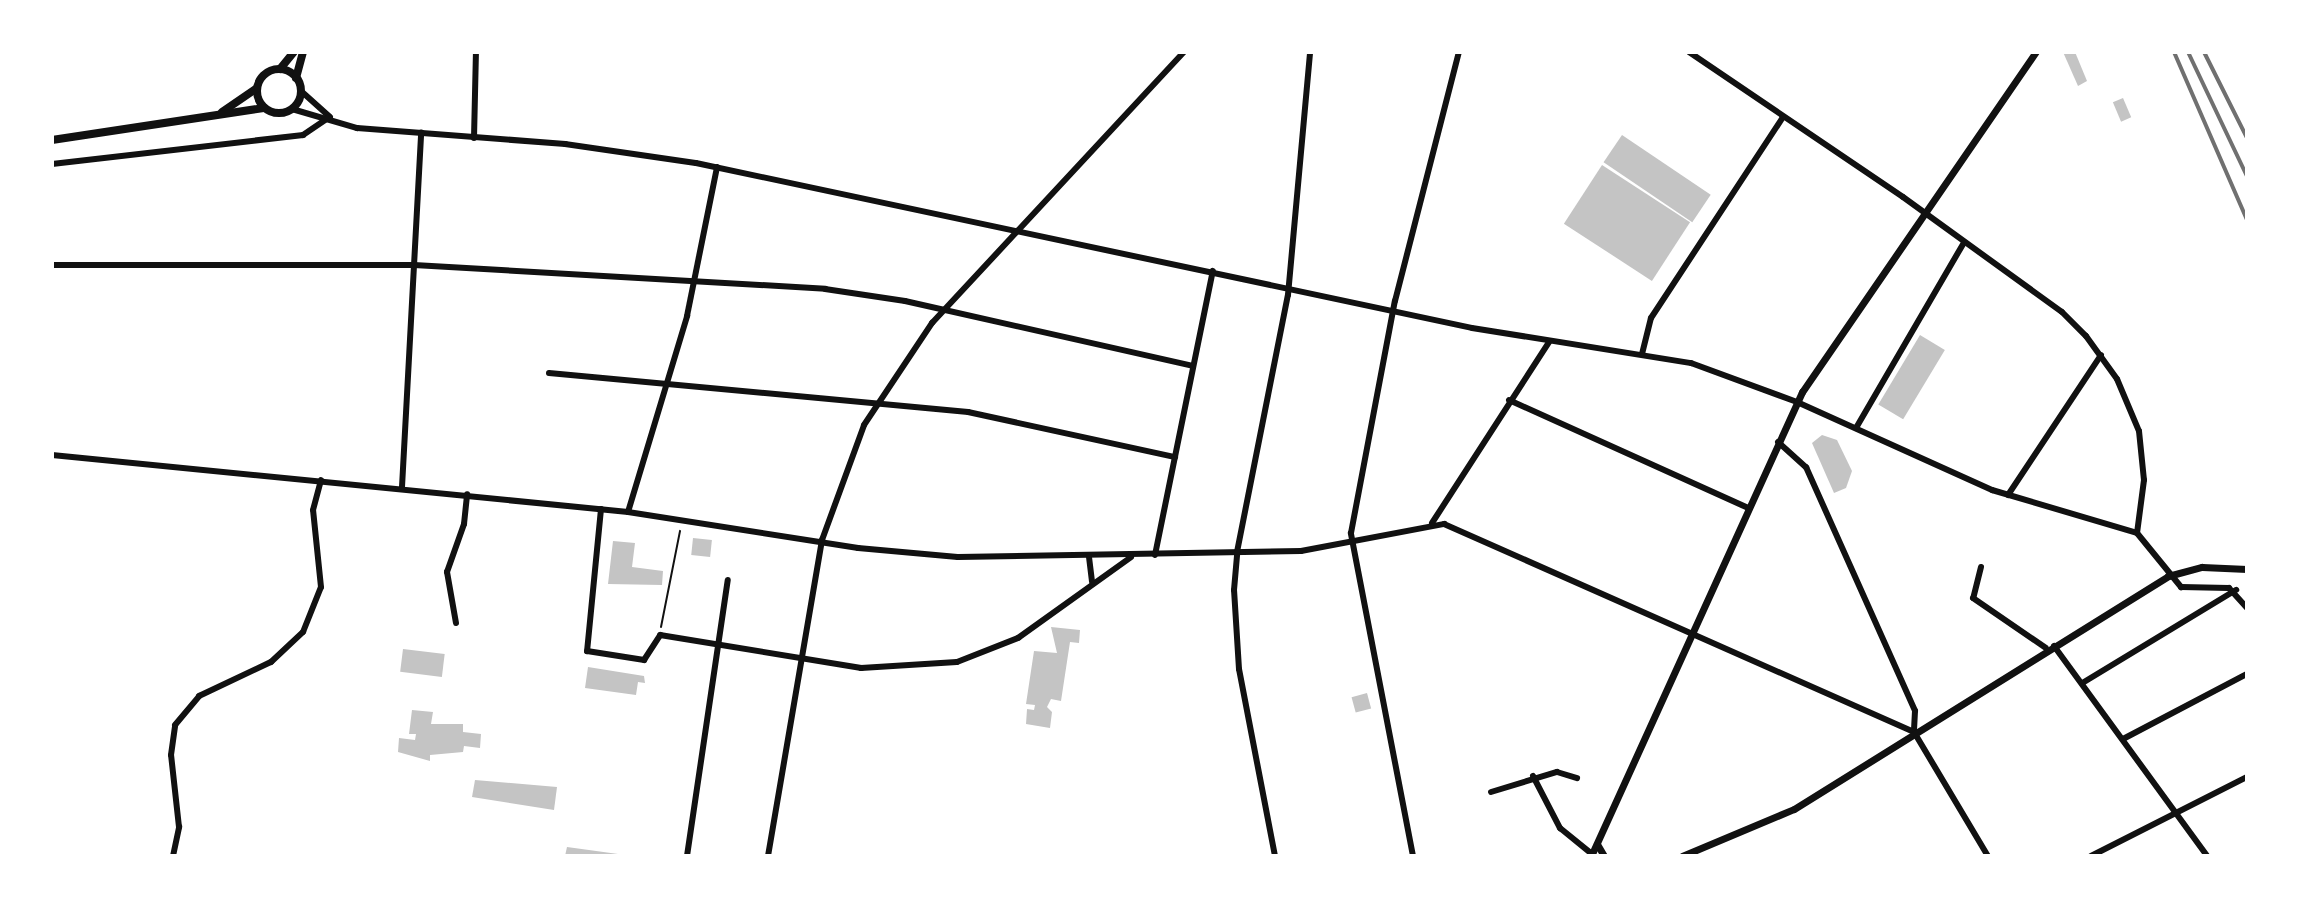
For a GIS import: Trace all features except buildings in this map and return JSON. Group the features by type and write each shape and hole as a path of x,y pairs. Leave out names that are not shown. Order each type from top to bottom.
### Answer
{"main road":[{"path":"222,113 257,88 263,75 280,69 294,52"},
{"path":"52,140 154,129 222,113 264,108 278,114 292,109 301,91 296,78 303,52"},
{"path":"280,69 296,78"},
{"path":"257,88 264,108"}],"street":[{"path":"474,138 476,52"},
{"path":"768,856 799,659 822,540 844,469 877,403 915,344 1184,52"},
{"path":"1275,856 1236,648 1237,552 1289,288 1310,52"},
{"path":"1413,856 1352,543 1393,311 1459,52"},
{"path":"1689,52 2062,312 2101,355 2125,394 2139,431 2144,480 2137,533"},
{"path":"1533,776 1560,828 1592,855 1797,402 2036,52"},
{"path":"301,91 330,117"},
{"path":"292,109 330,117 357,128 606,149 717,167 1393,311 1549,342 1691,363 1797,402 2008,495 2137,533 2168,576 2181,587 2236,590"},
{"path":"52,164 303,135 330,117"},
{"path":"1642,354 1651,318 1783,117"},
{"path":"402,487 421,133"},
{"path":"628,512 696,278 717,167"},
{"path":"1856,428 1963,244"},
{"path":"52,265 414,265 696,278 825,289 945,310 1193,366"},
{"path":"1155,555 1213,271"},
{"path":"1432,523 1549,342"},
{"path":"2008,495 2101,355"},
{"path":"549,373 993,416 1175,457"},
{"path":"1509,400 1748,508"},
{"path":"1778,442 1806,467 1915,711 1914,732 1988,856"},
{"path":"52,455 402,487 628,512 958,557 1131,557 1237,552 1352,543 1432,523 1465,530 1914,732"},
{"path":"173,856 179,827 171,755 175,725 199,696 271,662 303,632 321,587 313,510 321,480"},
{"path":"456,623 448,562 462,529 467,494"},
{"path":"601,509 587,651 644,660 660,635 878,669 980,656 1039,624 1092,582 1131,557"},
{"path":"1089,557 1092,582"},
{"path":"1981,567 1973,598 2049,646 2084,682 2207,856"},
{"path":"1682,856 1785,814 2049,646 2168,576 2197,567 2247,569"},
{"path":"687,856 728,580"},
{"path":"2236,590 2247,608"},
{"path":"2084,682 2236,590"},
{"path":"2123,739 2247,674"},
{"path":"1491,792 1533,776 1557,772 1577,778"},
{"path":"2091,856 2247,777"},
{"path":"1597,844 1604,856"}],"path":[{"path":"660,635 681,528 668,527 669,518"}],"railway":[{"path":"2174,52 2247,220"},
{"path":"2188,52 2247,176"},
{"path":"2204,52 2247,138"}]}
